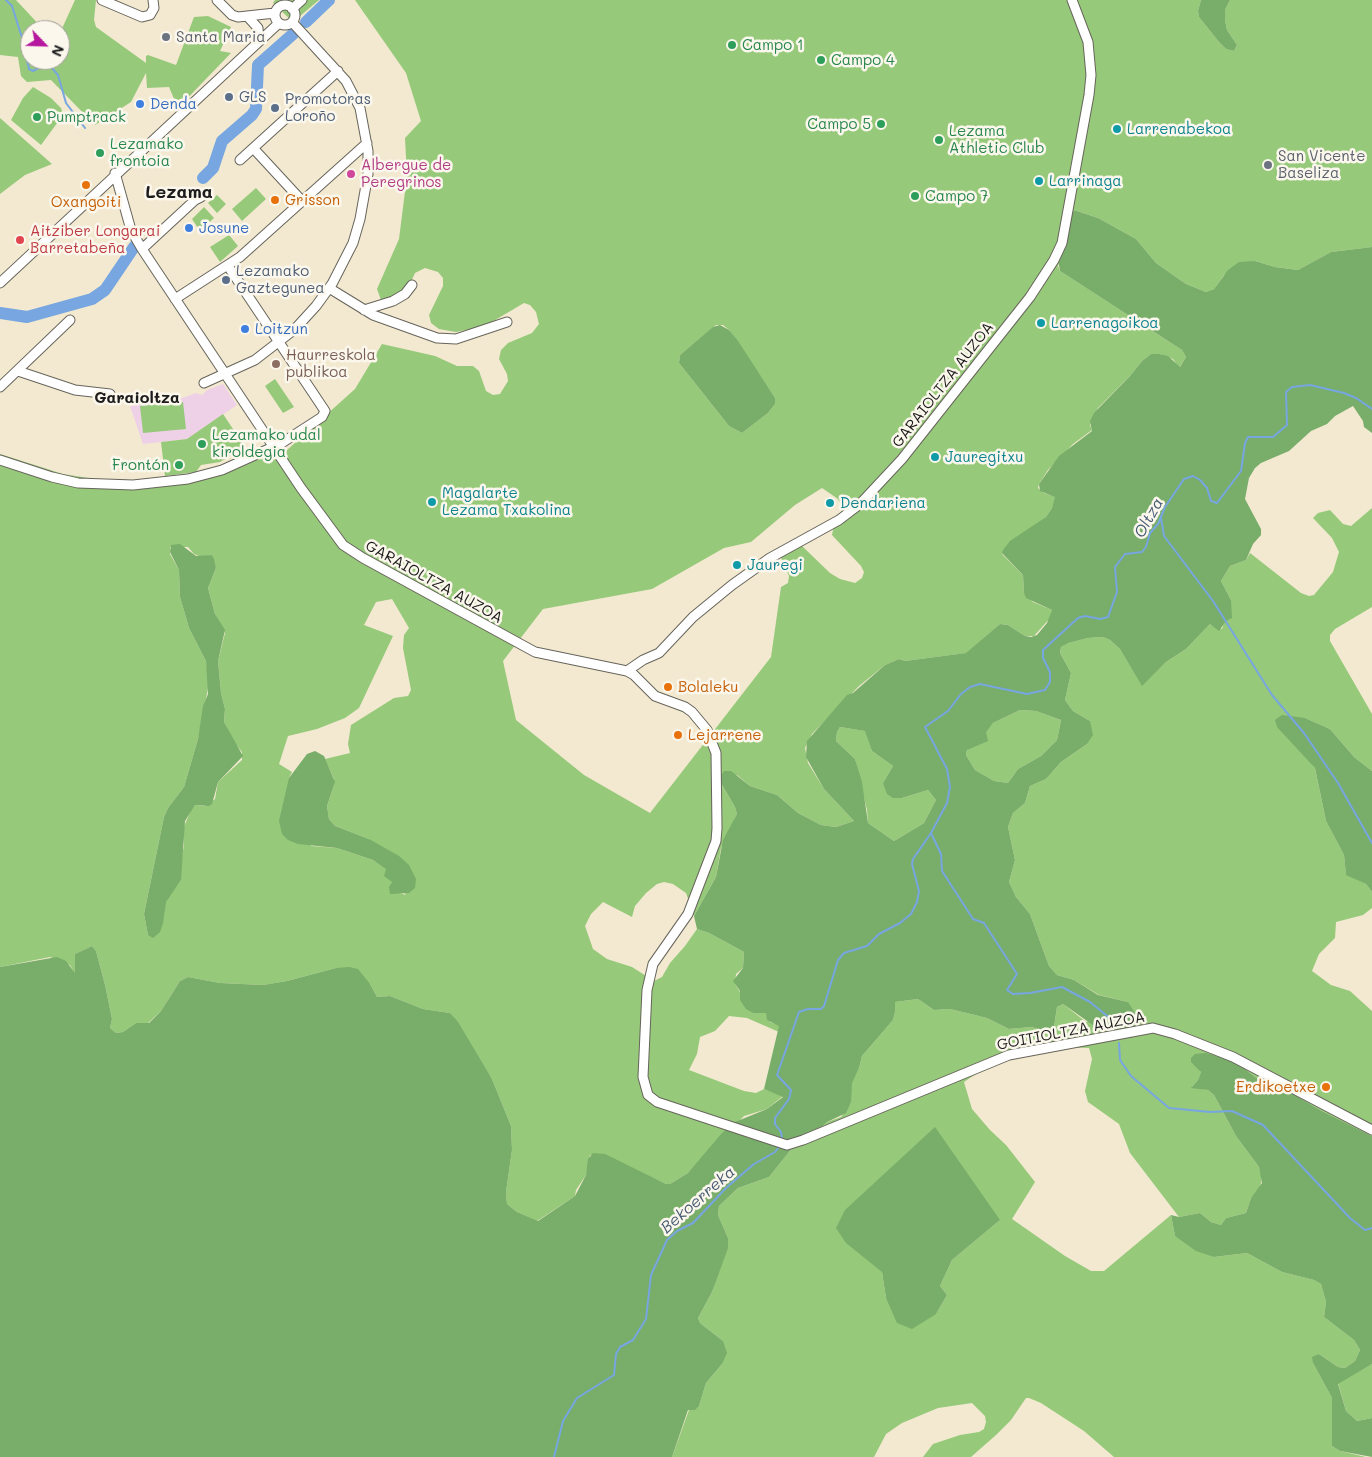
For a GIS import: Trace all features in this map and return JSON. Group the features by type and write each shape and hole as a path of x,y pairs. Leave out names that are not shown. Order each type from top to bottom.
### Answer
{"street":[{"path":"107,1 142,17 150,15 154,8 152,0"},
{"path":"217,0 232,15 248,16 275,13 281,6 292,9 295,16 292,22 286,25 279,23"},
{"path":"292,9 302,0"},
{"name":"GARAIOLTZA AUZOA","path":"627,671 643,660 660,653 692,617 732,585 770,558 839,520 860,504 902,459 1030,297 1054,260 1062,243 1089,95 1091,75 1088,42 1072,0"},
{"path":"275,13 279,23"},
{"path":"248,16 258,28 259,41"},
{"path":"204,382 225,375 255,360 279,343 316,306 329,288 353,242 360,219 367,182 368,158 360,108 351,88 292,22"},
{"path":"1,280 279,23"},
{"path":"240,160 338,72"},
{"path":"174,298 228,266 367,143"},
{"path":"254,149 302,201"},
{"path":"355,154 368,158"},
{"name":"GARAIOLTZA AUZOA","path":"115,174 131,230 142,249 335,537 352,552 535,652 627,671 634,675 655,696 685,707 699,719 713,741 716,763 717,828 711,857 688,914 653,964 649,976 644,1086 648,1094 657,1102 769,1141"},
{"path":"142,249 194,200 201,197"},
{"path":"0,460 52,478 78,483 134,485 188,479 222,470 273,447 325,413 228,266"},
{"path":"364,310 393,301 405,294 412,285"},
{"path":"329,288 364,310 404,328 447,340 456,339 508,322"},
{"path":"0,387 70,320"},
{"path":"18,370 75,390 110,394"},
{"name":"GOITIOLTZA AUZOA","path":"769,1141 787,1145 803,1140 1008,1055 1153,1028 1175,1034 1251,1066 1372,1130"}],"shaded area":[{"path":"223,384 237,405 187,439 143,444 130,406 182,398 196,393 202,395 207,390"}],"green space":[{"path":"0,0 16,0 35,20 20,20 20,70 18,57 0,55"},
{"path":"75,0 96,0 94,20 96,27 146,63 146,56 148,55 176,65 194,17 208,16 231,27 220,51 231,53 178,108 169,87 147,88 146,73 131,102 95,125 51,80 27,82 21,76 20,70 70,70 70,20 66,20"},
{"path":"275,0 319,0 293,22 273,3"},
{"path":"355,0 1201,0 1198,11 1199,17 1226,49 1234,51 1237,45 1227,30 1225,20 1225,10 1230,0 1372,0 1372,247 1331,252 1298,270 1275,267 1255,261 1224,275 1214,289 1206,292 1186,284 1156,263 1136,239 1098,218 1077,211 1058,266 1060,271 1182,350 1186,357 1179,368 1173,359 1159,354 1151,354 1142,361 1098,408 1090,425 1092,430 1073,444 1048,470 1039,484 1038,488 1044,493 1056,497 1052,508 1046,517 1002,554 1023,575 1024,593 1033,602 1052,610 1051,617 1034,636 1025,636 1008,625 1000,624 967,653 905,661 899,659 885,665 859,686 812,734 805,748 808,763 824,789 854,821 836,827 821,825 798,813 777,795 750,786 737,775 721,783 737,814 721,848 716,877 694,916 686,893 673,884 664,882 657,884 646,893 635,906 632,917 603,902 591,914 585,926 593,949 607,959 632,967 654,981 662,977 670,963 697,929 709,933 744,952 743,968 736,974 735,984 753,1013 766,1013 770,1022 779,1025 779,1032 747,1018 729,1016 715,1031 700,1037 697,1054 689,1070 744,1091 756,1093 764,1089 783,1096 767,1109 744,1116 688,1173 670,1184 666,1184 629,1167 590,1155 586,1175 576,1190 575,1196 537,1221 517,1212 507,1204 506,1192 512,1150 511,1126 492,1079 450,1013 423,1009 390,996 377,997 370,984 336,968 287,981 263,985 220,983 188,977 180,981 161,1011 148,1023 136,1023 123,1032 116,1033 110,1028 112,1019 105,985 96,951 92,946 75,954 75,974 70,965 50,957 0,967 0,454 63,474 127,484 209,476 270,446 286,451 355,389 382,344 435,356 457,366 473,366 479,371 486,391 493,395 500,394 508,381 507,374 499,359 501,350 508,343 532,333 539,324 536,312 530,305 524,303 485,326 456,332 439,329 431,323 429,315 443,286 443,278 438,272 425,268 415,273 406,292 384,308 377,289 399,239 407,176 405,138 421,121 406,73","holes":["716,325 723,325 729,330 775,398 775,404 768,413 742,433 729,426 679,363 680,355","822,488 838,499 842,507 841,515 832,535 861,566 864,572 862,578 855,583 840,579 830,573 801,545 780,555 789,576 788,583 781,587 771,657 650,813 584,775 516,720 503,661 543,609 652,589 724,548 751,542 795,505","170,547 188,547 194,554 201,557 212,555 216,568 208,588 215,614 225,633 218,661 221,693 225,709 224,722 234,742 242,752 242,760 218,782 215,799 205,806 195,805 191,810 183,829 184,846 181,861 181,880 168,897 148,935 144,914 164,817 168,808 184,787 198,739 209,683 206,661 189,628 180,597 179,570 170,554","392,599 409,628 404,635 403,648 411,690 408,696 394,698 351,725 348,744 350,753 325,759 334,779 334,785 327,806 329,819 335,826 369,839 406,895 390,890 392,882 386,868 373,860 337,848 311,846 289,778 292,772 279,764 288,736 317,729 345,718 359,708 393,636 364,625 376,602"]},
{"path":"1201,0 1230,0 1225,10 1225,20 1227,30 1237,45 1234,51 1226,49 1199,17 1198,11"},
{"name":"Pumptrack","path":"33,87 51,98 61,108 63,115 41,145 11,120 23,98"},
{"path":"0,118 52,164 25,175 0,194"},
{"path":"256,188 266,199 242,221 232,209"},
{"path":"217,195 226,204 217,213 208,203"},
{"path":"204,207 214,218 200,231 192,219"},
{"path":"1071,211 1077,211 1098,218 1136,239 1156,263 1186,284 1206,292 1214,289 1228,270 1239,262 1255,261 1275,267 1298,270 1331,252 1372,247 1372,433 1364,427 1363,421 1353,406 1335,416 1327,424 1311,431 1289,451 1261,463 1255,468 1249,478 1245,499 1261,529 1261,535 1253,544 1246,560 1230,566 1221,581 1231,600 1232,618 1226,621 1219,631 1210,624 1186,649 1166,662 1142,686 1120,649 1110,640 1103,637 1088,638 1068,643 1061,647 1060,653 1071,673 1065,700 1073,711 1090,721 1093,735 1087,744 1061,762 1046,779 1030,786 1025,803 1013,813 1008,827 1015,860 1009,882 1016,897 1030,914 1049,966 1057,975 1074,980 1098,995 1128,1002 1137,1016 1138,1035 1131,1038 1097,1028 1063,1004 1057,1007 1054,1027 1047,1031 1031,1027 1009,1029 987,1018 950,1009 934,1010 918,999 895,1002 893,1020 862,1056 852,1083 851,1102 846,1113 827,1122 810,1138 793,1147 769,1177 738,1188 719,1206 718,1215 728,1238 728,1248 712,1292 698,1318 700,1323 723,1341 727,1353 722,1364 706,1383 699,1406 695,1410 688,1410 672,1457 0,1457 0,967 57,957 66,961 75,973 75,954 92,946 96,951 105,985 112,1019 110,1028 116,1033 123,1032 136,1023 149,1023 161,1011 180,981 188,977 220,983 263,985 287,981 336,968 349,967 358,969 370,984 377,997 390,996 423,1009 450,1013 458,1022 492,1079 511,1126 512,1150 506,1192 507,1204 517,1212 538,1221 575,1196 586,1175 588,1159 593,1153 605,1154 666,1184 670,1184 688,1173 722,1133 735,1122 767,1109 783,1097 764,1089 779,1026 767,1020 766,1013 753,1013 746,1009 740,1000 740,991 733,981 743,968 744,952 709,933 697,929 694,916 716,877 723,840 737,814 721,783 721,776 724,771 731,771 750,786 777,795 798,813 821,825 836,827 854,821 824,789 806,757 807,741 847,695 853,693 885,665 899,659 905,661 966,653 1000,624 1008,625 1025,636 1031,637 1037,635 1047,623 1052,610 1026,598 1023,575 1002,553 1003,550 1010,541 1046,517 1052,508 1055,497 1040,491 1039,484 1059,456 1092,431 1090,421 1094,413 1142,361 1151,354 1159,354 1168,356 1180,367 1186,357 1182,350 1060,271 1058,260","holes":["1020,710 1036,711 1061,720 1057,740 1041,756 1018,769 1008,783 994,781 975,770 966,755 967,750 988,741 986,732 993,723","840,727 865,731 872,751 893,766 883,783 887,794 893,798 902,798 928,790 936,800 924,823 894,841 868,823 862,782 855,759 836,741 837,732"]},
{"path":"229,235 238,246 220,262 210,247"},
{"path":"720,325 729,330 738,341 775,398 775,404 768,413 742,433 729,426 679,363 680,355 713,327"},
{"path":"275,379 294,407 283,413 265,386"},
{"path":"183,402 186,429 143,433 140,406"},
{"name":"Lezamako udal kiroldegia","path":"223,414 245,447 220,462 201,465 196,472 165,476 161,442 187,439"},
{"path":"1372,508 1372,607 1335,629 1330,635 1330,641 1372,714 1372,771 1354,757 1330,729 1305,718 1307,757 1315,768 1326,821 1344,855 1346,874 1366,884 1372,892 1372,908 1363,915 1336,922 1335,938 1319,954 1312,971 1331,985 1350,991 1372,1011 1372,1136 1320,1110 1290,1092 1259,1080 1236,1062 1198,1067 1201,1072 1198,1080 1192,1087 1208,1090 1214,1095 1236,1136 1259,1167 1262,1177 1260,1188 1251,1198 1246,1213 1226,1218 1221,1225 1211,1222 1200,1213 1179,1217 1130,1153 1119,1124 1088,1102 1085,1091 1092,1059 1089,1048 1058,1047 1020,1054 985,1068 964,1082 972,1109 1006,1145 1035,1182 1012,1219 1065,1256 1091,1271 1104,1271 1171,1215 1175,1236 1214,1257 1247,1253 1282,1272 1314,1280 1321,1284 1326,1302 1324,1317 1354,1340 1360,1350 1355,1361 1345,1368 1338,1367 1319,1354 1313,1363 1332,1398 1332,1446 1340,1451 1366,1457 1114,1457 1084,1431 1041,1403 1026,1398 1011,1420 971,1457 923,1457 933,1444 984,1429 985,1416 972,1403 938,1408 902,1423 886,1434 874,1457 672,1457 689,1410 699,1406 706,1383 722,1364 723,1341 700,1323 698,1318 712,1292 728,1238 718,1215 719,1206 738,1188 769,1177 793,1147 810,1138 827,1122 841,1117 851,1102 851,1083 859,1068 862,1056 893,1020 895,1002 918,999 934,1010 950,1009 987,1018 1009,1029 1031,1027 1047,1031 1054,1027 1057,1007 1063,1004 1086,1022 1128,1002 1099,995 1074,980 1057,975 1049,966 1030,914 1016,897 1009,882 1015,860 1008,827 1013,813 1025,803 1030,786 1046,779 1061,762 1087,744 1090,721 1073,711 1065,700 1071,673 1060,653 1061,647 1067,643 1088,638 1103,637 1110,640 1120,649 1142,685 1166,662 1186,649 1210,624 1222,629 1231,600 1221,581 1230,566 1246,560 1250,553 1301,593 1309,596 1314,595 1333,572 1339,552 1332,538 1313,518 1318,513 1330,510 1343,524 1351,526","holes":["1000,1220 952,1260 940,1286 947,1295 936,1314 886,1298 882,1272"]},
{"path":"180,544 196,556 212,555 214,559 216,568 208,588 215,614 225,630 218,661 221,693 225,709 224,722 243,756 218,782 212,804 209,806 195,805 185,821 181,880 166,902 160,932 153,938 148,935 144,914 164,817 168,808 184,787 198,739 203,706 208,694 206,661 189,628 180,597 179,570 170,552 171,545"},
{"path":"1020,710 1036,711 1061,720 1057,740 1041,756 1018,769 1008,783 994,781 975,770 966,755 967,750 993,723"},
{"path":"1282,715 1305,718 1330,729 1354,757 1372,771 1372,892 1366,884 1346,875 1344,855 1326,821 1315,768 1277,727 1275,720"},
{"path":"840,727 866,731 872,751 893,766 883,783 902,798 928,790 936,800 924,823 894,841 868,823 867,810 855,759 836,741 837,732"},
{"path":"315,751 324,756 335,782 327,806 329,819 335,826 369,839 399,856 409,865 416,879 415,888 409,893 390,894 389,887 392,882 384,876 386,869 373,860 337,848 298,844 288,840 282,834 279,821 289,778 307,754"},
{"path":"1206,1053 1236,1062 1259,1080 1290,1092 1320,1110 1372,1136 1372,1364 1338,1384 1346,1411 1357,1421 1372,1418 1372,1457 1340,1451 1332,1446 1332,1398 1313,1363 1312,1357 1319,1354 1338,1367 1345,1368 1355,1361 1360,1350 1354,1340 1324,1317 1326,1302 1321,1284 1314,1280 1282,1272 1247,1253 1214,1257 1196,1251 1175,1236 1171,1215 1179,1217 1200,1213 1211,1222 1221,1225 1226,1218 1246,1213 1251,1198 1262,1183 1259,1167 1236,1136 1214,1095 1208,1090 1191,1088 1198,1080 1201,1072 1191,1062 1191,1058 1195,1054"},
{"path":"935,1127 1000,1220 952,1260 940,1286 947,1295 936,1314 912,1329 897,1323 886,1298 882,1272 846,1243 836,1228 845,1210"},
{"path":"1372,1364 1372,1418 1357,1421 1346,1411 1338,1383"}],"waterway":[{"path":"6,0 12,6 23,41 29,69 33,71 44,65 52,68 58,75 66,103 85,128"},
{"path":"306,22 329,0"},
{"path":"203,178 213,168 222,141 252,115 256,109 258,65 293,34"},
{"path":"0,313 27,317 92,299 105,290 134,247"},
{"name":"Oltza","path":"782,1139 781,1132 775,1124 775,1118 789,1099 791,1090 777,1075 799,1012 808,1009 821,1009 824,1006 838,960 844,953 867,946 879,934 900,923 911,914 917,902 919,891 912,864 913,859 931,833 947,803 950,787 947,769 925,727 948,711 961,694 970,687 980,684 1027,694 1045,690 1050,682 1050,672 1043,658 1043,650 1078,618 1085,616 1100,619 1108,617 1117,592 1115,567 1125,554 1142,552 1146,547 1150,533 1158,524 1165,507 1184,479 1193,476 1200,480 1207,488 1211,501 1217,503 1241,471 1245,443 1248,437 1273,437 1287,425 1286,392 1292,387 1310,385 1344,393 1356,398 1372,409"},
{"path":"1161,518 1164,536 1213,601 1272,695 1304,733 1338,783 1372,843"},
{"path":"931,833 941,854 942,871 973,919 984,923 1017,974 1007,990 1013,994 1062,987 1090,1002 1117,1024"},
{"path":"1119,1043 1120,1060 1131,1076 1169,1108 1210,1112 1232,1111 1263,1125 1350,1218 1365,1230 1372,1228"},
{"name":"Bekoerreka","path":"554,1457 563,1421 577,1398 614,1375 616,1354 620,1347 633,1340 646,1319 651,1275 667,1240 677,1231 693,1223 726,1188 754,1164 775,1152 779,1147"}],"place":[{"name":"Santa Maria","path":"166,37"},
{"name":"Campo 1","path":"732,45"},
{"name":"Campo 4","path":"821,60"},
{"name":"GLS","path":"229,97"},
{"name":"Denda","path":"140,104"},
{"name":"Promotoras Loroño","path":"275,108"},
{"name":"Pumptrack","path":"37,117"},
{"name":"Campo 5","path":"881,124"},
{"name":"Larrenabekoa","path":"1117,129"},
{"name":"Lezama Athletic Club","path":"939,140"},
{"name":"Lezamako frontoia","path":"100,153"},
{"name":"San Vicente Baseliza","path":"1268,165"},
{"name":"Albergue de Peregrinos","path":"351,174"},
{"name":"Larrinaga","path":"1039,181"},
{"name":"Oxangoiti","path":"86,185"},
{"name":"Campo 7","path":"915,196"},
{"name":"Grisson","path":"275,200"},
{"name":"Josune","path":"189,228"},
{"name":"Aitziber Longarai Barretabeña","path":"20,240"},
{"name":"Lezamako Gaztegunea","path":"226,280"},
{"name":"Larrenagoikoa","path":"1041,323"},
{"name":"Loitzun","path":"245,329"},
{"name":"Haurreskola publikoa","path":"276,364"},
{"name":"Lezamako udal kiroldegia","path":"202,444"},
{"name":"Jauregitxu","path":"935,457"},
{"name":"Frontón","path":"179,465"},
{"name":"Magalarte Lezama Txakolina","path":"432,502"},
{"name":"Dendariena","path":"830,503"},
{"name":"Jauregi","path":"737,565"},
{"name":"Bolaleku","path":"668,687"},
{"name":"Lejarrene","path":"678,735"},
{"name":"Erdikoetxe","path":"1326,1087"}],"district":[{"name":"Lezama","path":"179,192"},
{"name":"Garaioltza","path":"137,398"}]}
